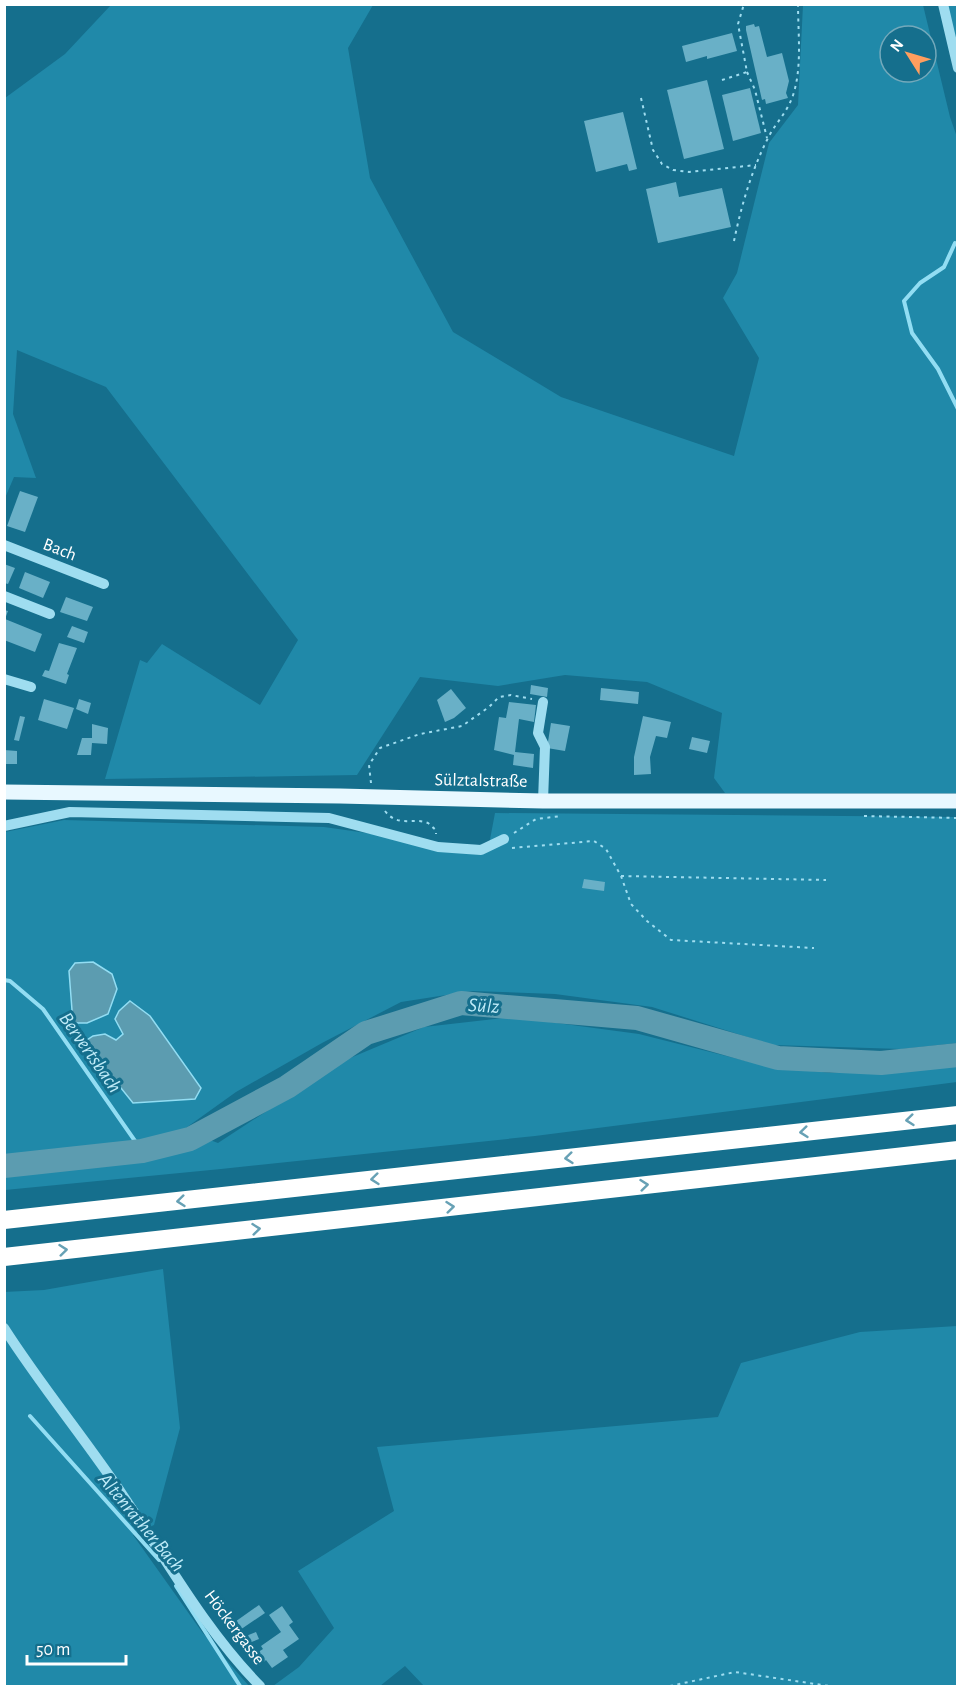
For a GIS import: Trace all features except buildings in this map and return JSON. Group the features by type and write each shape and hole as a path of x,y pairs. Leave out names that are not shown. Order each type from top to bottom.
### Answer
{"highway":[{"path":"4,1220 957,1115"},
{"path":"4,1257 957,1150"}],"main road":[{"name":"Sülztalstraße","path":"4,792 543,801 957,801"}],"street":[{"path":"943,4 957,68"},
{"name":"Bach","path":"4,545 104,584"},
{"path":"4,596 50,614"},
{"path":"4,679 31,687"},
{"path":"543,702 538,733 545,747 543,801"},
{"path":"4,826 70,812 329,818 438,847 481,850 504,839"},
{"name":"Höckergasse","path":"4,1328 124,1497 213,1629 242,1668 260,1686"}],"path":[{"path":"744,4 738,24 747,72 755,90 767,139"},
{"path":"734,241 738,219 756,165 767,139 785,112 795,91 798,4"},
{"path":"722,80 747,72"},
{"path":"641,98 653,150 662,164 673,170 689,172 756,165"},
{"path":"370,783 369,765 380,748 420,734 462,726 499,697 511,695 543,702"},
{"path":"384,809 390,817 402,822 428,823 436,830 438,847"},
{"path":"513,848 594,841 606,849 621,876 631,904 647,921 671,940 814,948"},
{"path":"621,876 826,880"},
{"path":"670,1686 735,1672 829,1686"}],"shaded area":[{"path":"111,5 373,5 348,48 370,178 453,332 561,397 734,456 759,358 723,298 737,273 769,143 798,105 803,5 923,5 928,24 878,24 878,84 938,84 938,67 958,140 957,793 725,793 714,778 722,713 647,682 565,675 498,686 420,677 357,775 105,779 140,660 147,663 162,644 260,705 298,640 106,387 17,350 13,414 36,478 14,477 5,498 5,98 65,54"},
{"path":"945,5 957,5 957,52"},
{"path":"495,813 957,817 957,1043 901,1049 773,1045 652,1007 555,994 472,991 401,1002 322,1043 236,1092 183,1130 218,1143 343,1061 424,1027 512,1017 639,1034 762,1065 830,1073 929,1069 957,1065 957,1082 535,1136 5,1190 5,832 64,820 324,827 488,850","holes":["69,971 117,989 71,985","123,1034 120,1088 116,1040"]},
{"path":"93,962 112,974 117,989 108,1014 87,1023 73,1023 69,971 75,963"},
{"path":"130,1001 150,1016 201,1088 195,1099 133,1103 84,1042 93,1036 105,1034 116,1040 123,1034 115,1019 119,1011"},
{"path":"163,1269 180,1428 154,1525 133,1535 202,1632 249,1686 5,1686 4,1292 44,1290"},
{"path":"957,1326 957,1686 424,1686 405,1666 380,1686 273,1686 299,1667 334,1628 298,1571 394,1511 377,1447 718,1417 741,1363 860,1332"}],"waterway":[{"path":"955,243 944,267 920,283 904,301 912,333 938,369 958,409"},
{"name":"Bervertsbach","path":"4,980 10,981 43,1009 142,1151"},
{"name":"Sülz","path":"4,1166 142,1151 190,1139 287,1087 366,1033 461,1003 637,1018 778,1058 881,1063 958,1055"},
{"name":"Altenrather Bach","path":"30,1416 159,1560"},
{"name":"Altenrather Bach","path":"176,1586 240,1686"}]}
